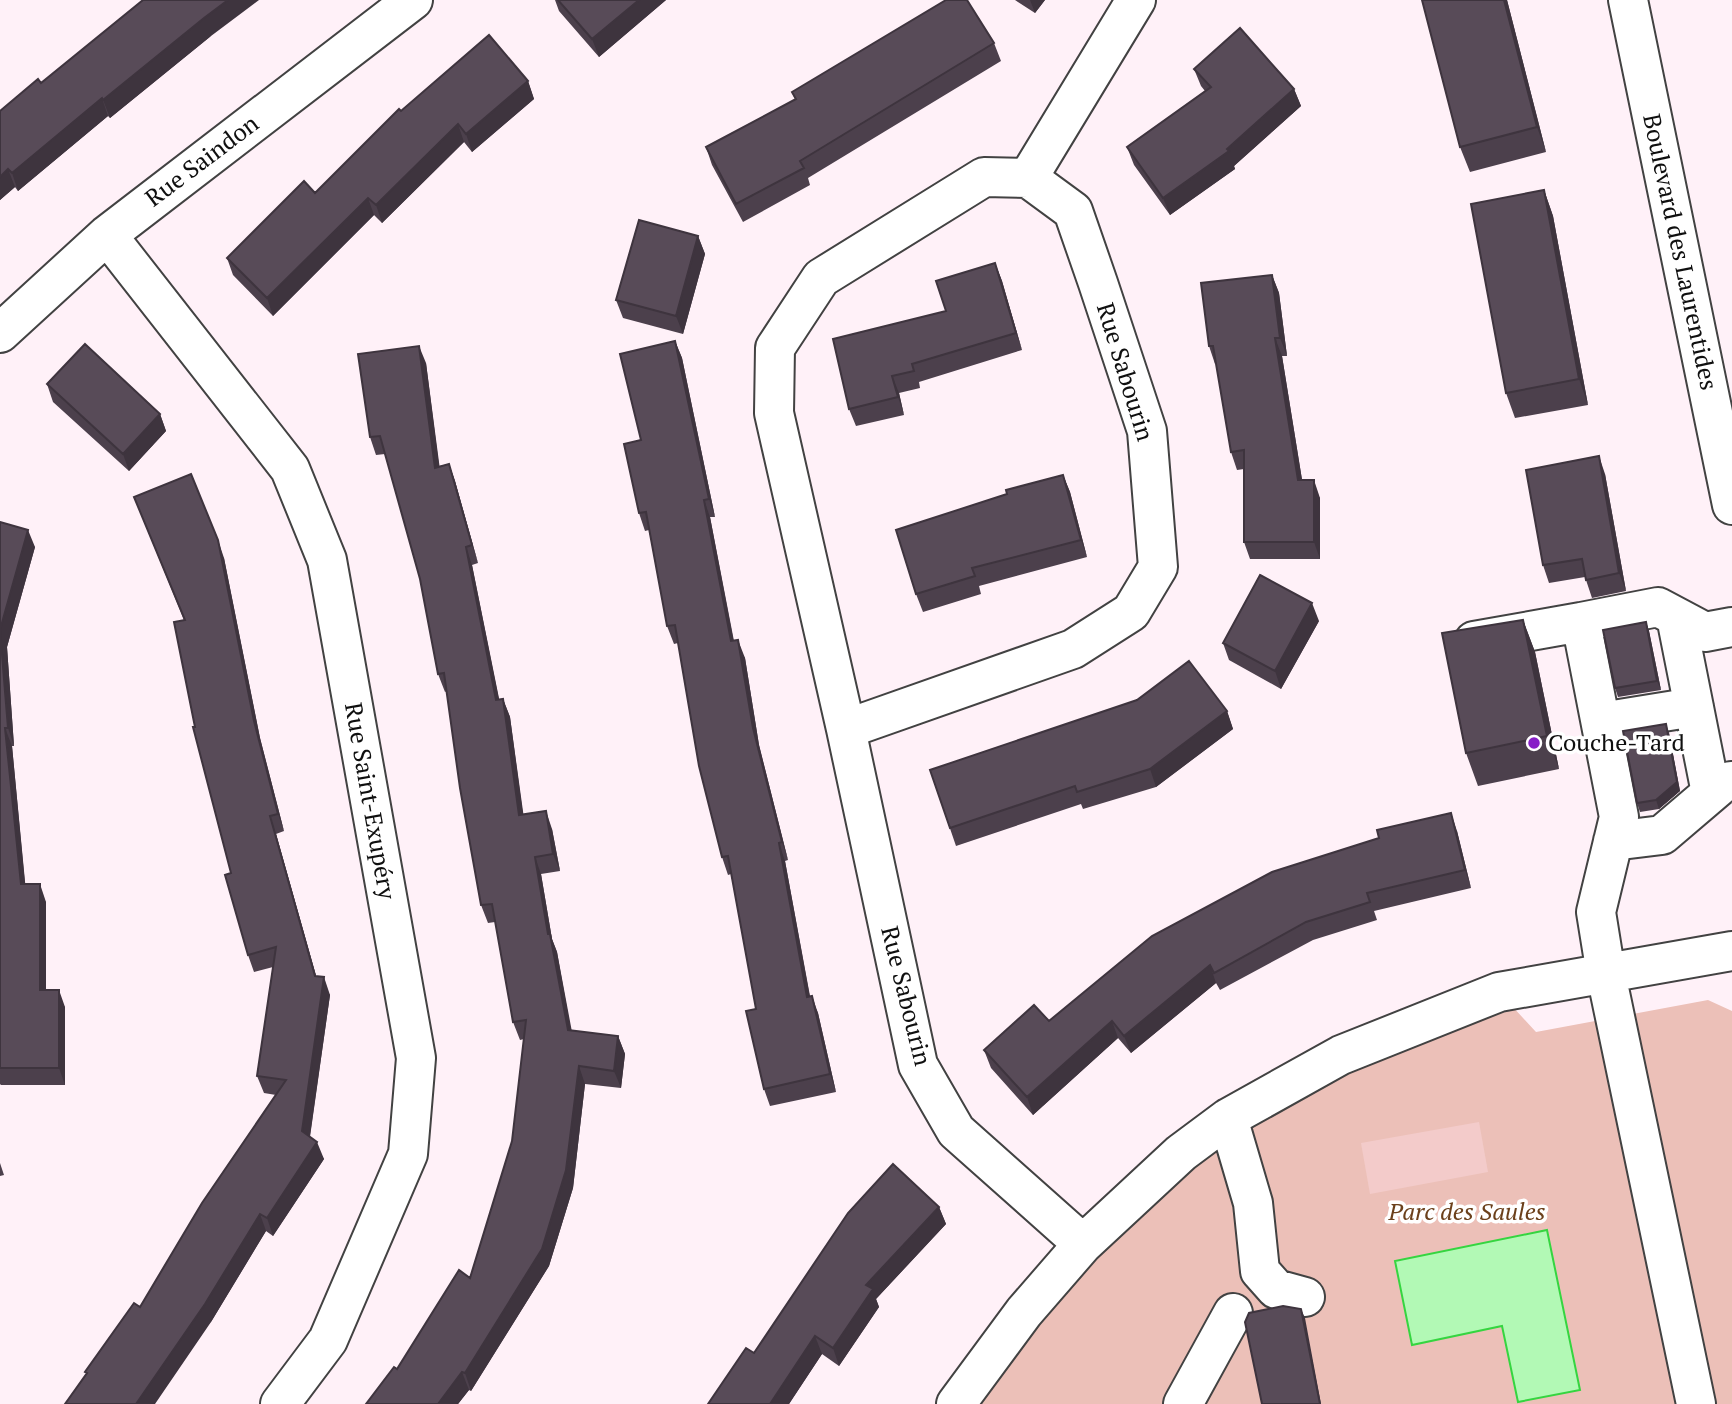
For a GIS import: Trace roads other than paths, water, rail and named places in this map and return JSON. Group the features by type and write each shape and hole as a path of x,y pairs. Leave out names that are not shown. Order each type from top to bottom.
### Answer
{"street":[{"name":"Rue Saindon","path":"0,333 107,234 413,0"},
{"path":"1028,178 1136,0"},
{"name":"Boulevard des Laurentides","path":"1628,0 1732,505"},
{"name":"Rue Sabourin","path":"846,729 1073,649 1131,612 1158,567 1147,431 1098,282 1073,211 1028,178 984,177 821,278 775,348 774,413 846,729 918,1065 956,1130 1083,1244"},
{"name":"Rue Saint-Exupéry","path":"107,234 290,469 327,560 416,1058 408,1154 328,1339 280,1404"},
{"path":"1465,642 1658,607 1705,632 1732,627"},
{"path":"1613,841 1662,835 1721,787 1694,707 1676,617"},
{"path":"1581,622 1619,817 1595,912 1696,1404"},
{"path":"1601,722 1694,707"},
{"path":"956,1404 1024,1312 1083,1244 1181,1153 1228,1118 1341,1055 1499,992 1732,951"},
{"path":"1228,1118 1253,1203 1260,1271 1276,1289 1305,1297"},
{"path":"1183,1404 1233,1313"}],"place":[{"name":"Couche-Tard","path":"1534,743"}],"park label":[{"name":"Parc des Saules","path":"1467,1212"}]}
